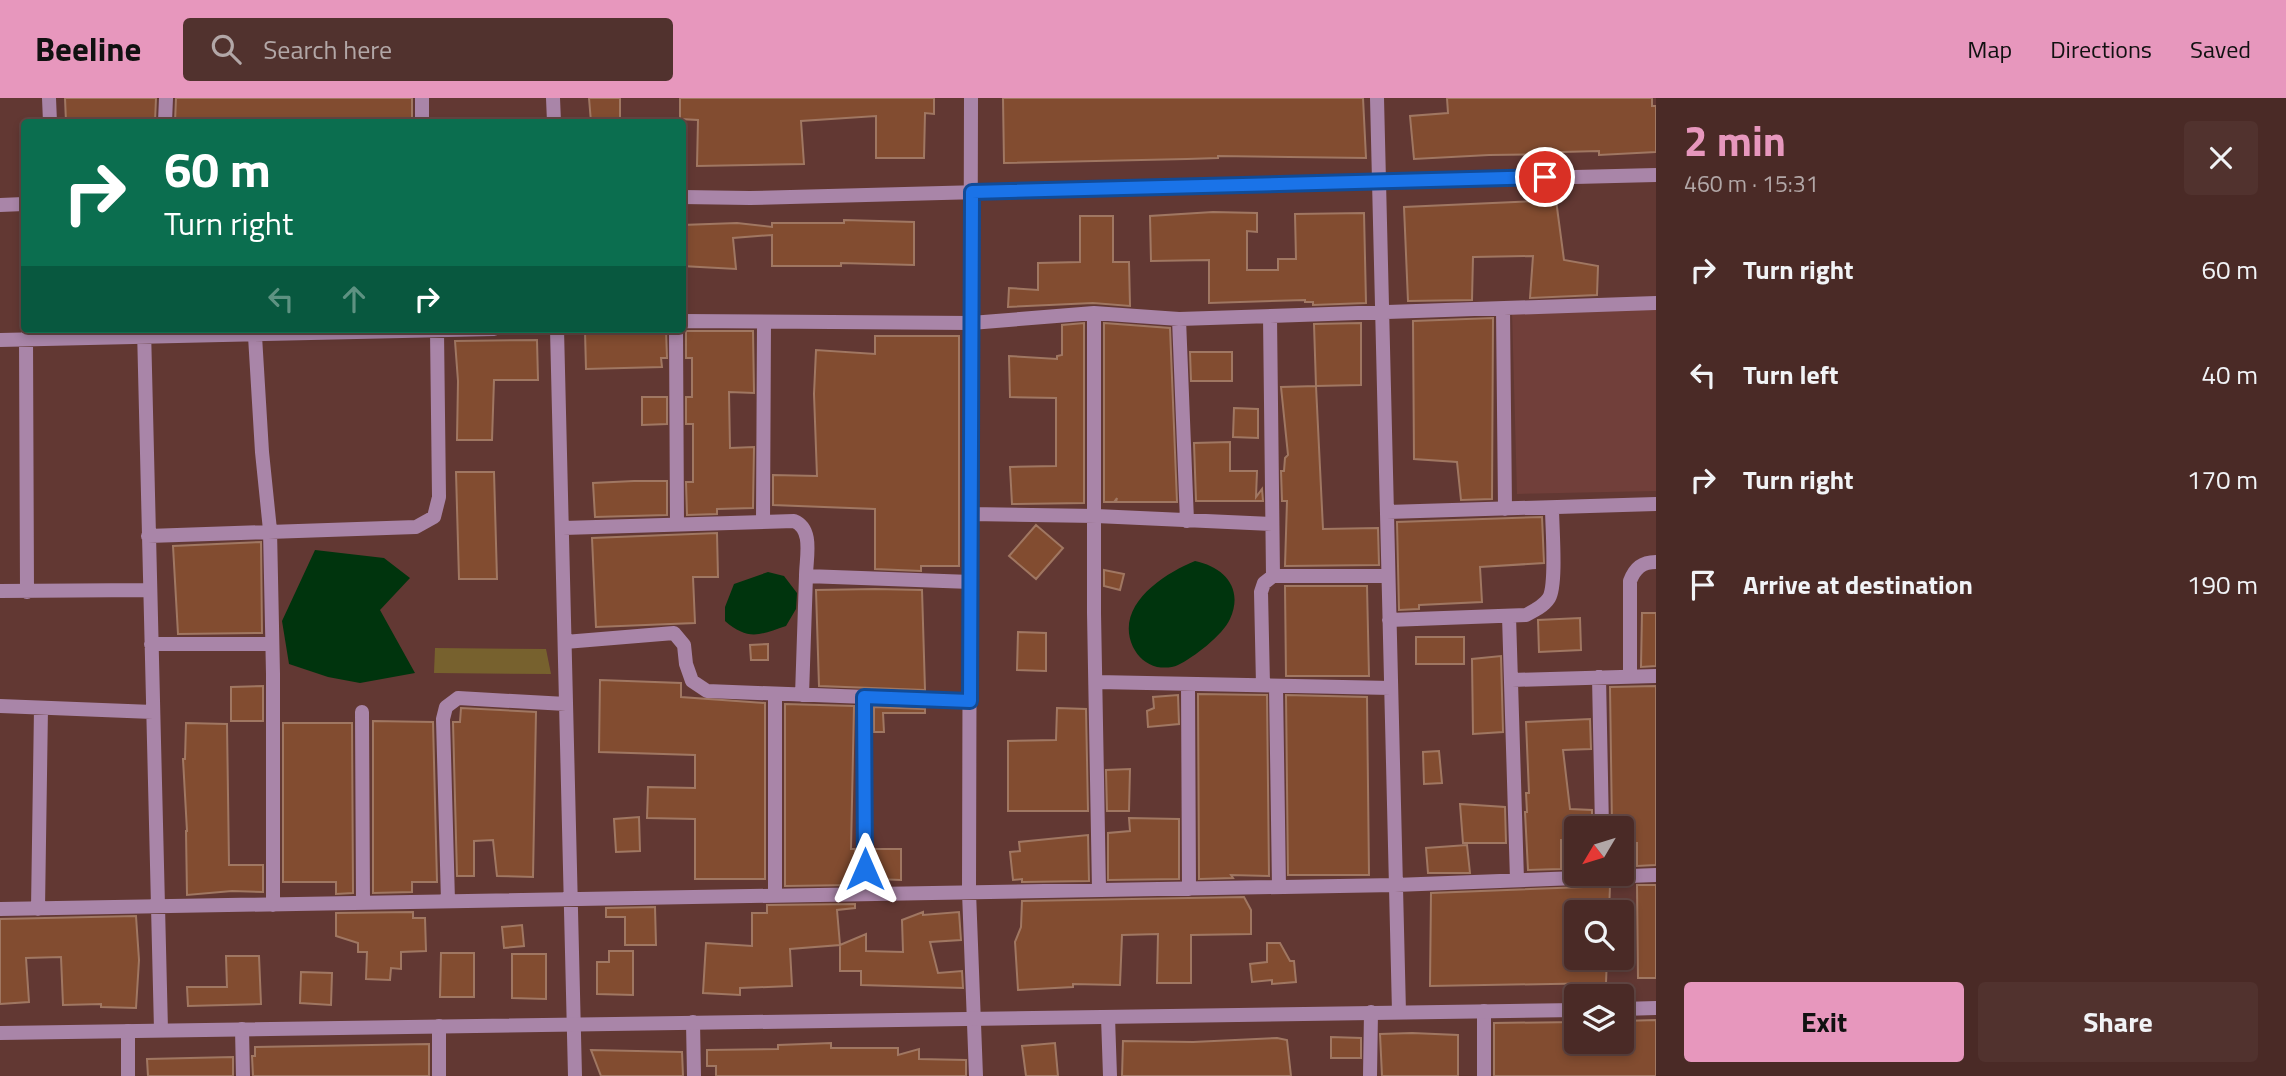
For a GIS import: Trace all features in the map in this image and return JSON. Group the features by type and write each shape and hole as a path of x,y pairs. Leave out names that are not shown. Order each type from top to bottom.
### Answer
{"street":[{"path":"49,98 50,119"},
{"path":"165,119 166,98"},
{"path":"422,98 422,119"},
{"path":"553,98 554,119"},
{"path":"971,98 969,892 976,1076"},
{"path":"1377,98 1399,1012"},
{"path":"686,197 750,198 1656,175"},
{"path":"0,205 21,204"},
{"path":"686,321 971,323 1094,313 1179,319 1656,303"},
{"path":"1503,309 1505,509"},
{"path":"1094,313 1094,613 1099,890"},
{"path":"1270,316 1273,576"},
{"path":"1179,319 1187,521"},
{"path":"762,522 764,323"},
{"path":"0,340 124,333"},
{"path":"144,333 160,1030"},
{"path":"172,333 255,336 364,333"},
{"path":"148,536 416,527 434,517 439,497 437,333"},
{"path":"557,333 575,1076"},
{"path":"676,333 677,524"},
{"path":"255,336 270,530 273,905"},
{"path":"26,338 27,592"},
{"path":"1387,512 1656,504"},
{"path":"1389,620 1526,615 1549,599 1553,586 1552,508"},
{"path":"970,514 1096,516 1272,524"},
{"path":"563,528 794,521 803,524 807,532 803,695"},
{"path":"1630,676 1630,581 1637,569 1646,562 1656,562"},
{"path":"806,576 971,582"},
{"path":"1279,887 1269,685 1261,592 1264,583 1273,576 1388,576"},
{"path":"0,592 149,590"},
{"path":"1509,616 1517,880"},
{"path":"565,642 674,633 684,645 686,664 692,681 707,691 970,701"},
{"path":"151,644 272,643"},
{"path":"1512,680 1656,676"},
{"path":"1599,677 1602,816"},
{"path":"1097,682 1391,688"},
{"path":"1188,684 1189,889"},
{"path":"775,694 775,895"},
{"path":"864,697 865,894"},
{"path":"447,901 443,719 446,707 458,698 566,704"},
{"path":"0,706 153,712"},
{"path":"38,909 41,708"},
{"path":"362,712 363,903"},
{"path":"1634,875 1656,875"},
{"path":"0,909 1395,885 1564,877"},
{"path":"1634,1009 1656,1008"},
{"path":"0,1033 1564,1010"},
{"path":"1484,1011 1484,1076"},
{"path":"1370,1076 1371,1012"},
{"path":"1108,1017 1110,1076"},
{"path":"692,1023 694,1076"},
{"path":"439,1026 439,1076"},
{"path":"242,1029 243,1076"},
{"path":"128,1031 128,1076"}],"shaded area":[{"path":"1656,308 1656,491 1517,494 1512,311"},
{"path":"315,550 384,558 410,578 380,610 415,673 360,683 328,677 289,664 282,621"},
{"path":"1195,561 1215,568 1229,581 1235,598 1230,619 1214,639 1184,662 1171,667 1153,666 1143,660 1133,647 1129,632 1130,618 1136,605 1156,583"},
{"path":"768,572 784,576 797,593 796,609 786,626 761,634 748,634 725,621 725,607 734,584"},
{"path":"435,648 546,649 551,674 434,673"}],"building":[{"path":"65,98 156,98 155,119 66,119"},
{"path":"176,98 412,98 412,119 175,119"},
{"path":"589,98 620,98 620,119 591,119"},
{"path":"680,98 934,98 934,114 925,113 924,158 876,158 876,116 801,121 804,164 697,166 698,120 680,119"},
{"path":"1003,98 1363,98 1366,158 1218,156 1004,163"},
{"path":"1447,98 1652,98 1652,106 1656,106 1656,152 1599,155 1599,151 1561,152 1414,159 1410,116 1448,113"},
{"path":"1556,200 1564,260 1598,266 1597,295 1530,298 1533,256 1473,257 1472,300 1408,301 1404,207"},
{"path":"1213,212 1257,213 1257,232 1247,231 1247,270 1278,270 1278,259 1296,259 1295,214 1364,213 1366,303 1313,305 1313,302 1305,300 1209,303 1209,260 1151,261 1150,216"},
{"path":"1080,216 1113,216 1113,262 1129,262 1130,306 1093,303 1008,307 1009,288 1038,290 1038,263 1080,262"},
{"path":"844,220 914,222 914,265 841,263 841,266 772,266 772,235 733,238 736,269 686,266 686,225 737,223 772,227 772,223 844,223"},
{"path":"1493,318 1492,499 1461,500 1457,462 1414,459 1413,321"},
{"path":"1084,323 1084,503 1012,504 1010,467 1056,466 1056,398 1010,397 1009,356 1057,359 1057,356 1062,355 1062,325"},
{"path":"1104,323 1170,328 1177,502 1116,502 1117,498 1114,502 1104,502"},
{"path":"1361,323 1361,385 1316,386 1314,324"},
{"path":"686,331 753,331 754,393 729,392 730,448 754,447 753,508 717,509 717,514 687,515 686,482 693,482 693,424 686,424 686,397 692,397 692,358 686,358"},
{"path":"585,333 666,333 667,358 661,358 662,367 586,369"},
{"path":"875,336 959,336 959,566 921,566 921,571 875,569 875,509 773,505 773,475 817,476 814,394 816,350 875,354"},
{"path":"537,340 538,380 494,380 492,440 457,440 458,381 455,341"},
{"path":"1190,352 1232,352 1232,381 1191,381"},
{"path":"1316,386 1323,529 1378,528 1379,565 1285,566 1287,501 1282,501 1281,471 1284,471 1285,458 1288,455 1281,387"},
{"path":"642,397 667,397 667,424 642,425"},
{"path":"1234,408 1258,409 1258,438 1233,437"},
{"path":"1230,442 1230,471 1257,471 1256,497 1262,489 1263,501 1196,501 1194,443"},
{"path":"456,472 494,472 497,579 459,579"},
{"path":"667,481 667,515 595,517 593,483"},
{"path":"1542,517 1544,563 1480,567 1482,602 1419,605 1419,609 1399,610 1397,522"},
{"path":"1036,525 1063,548 1036,579 1009,556"},
{"path":"717,533 718,577 693,577 695,623 596,627 592,538"},
{"path":"261,542 262,633 178,634 173,546"},
{"path":"1104,570 1124,574 1120,590 1104,586"},
{"path":"1285,586 1367,586 1369,676 1286,676"},
{"path":"816,590 922,590 925,690 819,686"},
{"path":"1642,613 1656,613 1656,666 1641,667"},
{"path":"1580,618 1581,650 1539,652 1538,620"},
{"path":"1018,632 1046,633 1046,671 1017,670"},
{"path":"1416,637 1464,637 1464,664 1416,664"},
{"path":"768,644 768,660 751,660 750,645"},
{"path":"1501,656 1503,732 1473,734 1472,659"},
{"path":"600,680 681,683 681,697 765,703 765,879 695,879 695,819 647,818 648,787 695,788 695,755 599,752"},
{"path":"263,686 263,721 231,721 231,687"},
{"path":"1656,686 1656,865 1637,866 1634,816 1612,816 1610,687"},
{"path":"1198,694 1267,695 1269,876 1231,875 1233,878 1199,879"},
{"path":"1178,695 1179,724 1148,727 1147,711 1154,708 1153,697"},
{"path":"1286,695 1367,697 1369,875 1288,875"},
{"path":"785,704 854,706 851,849 855,849 854,885 785,886"},
{"path":"874,707 925,709 925,713 883,713 884,732 874,732"},
{"path":"461,708 536,712 533,877 497,876 493,840 474,841 474,876 457,876 453,722 460,722"},
{"path":"1057,708 1086,709 1088,811 1008,811 1008,741 1056,740"},
{"path":"1590,719 1591,749 1563,750 1570,809 1592,810 1592,816 1564,816 1561,869 1528,870 1525,812 1526,793 1529,793 1526,722"},
{"path":"373,721 433,722 437,882 412,882 412,892 373,893"},
{"path":"186,723 227,724 229,865 263,865 263,892 232,891 187,895 183,759"},
{"path":"283,723 352,723 353,893 336,894 336,882 283,882"},
{"path":"1439,751 1442,783 1424,784 1423,752"},
{"path":"1130,769 1129,811 1107,811 1106,770"},
{"path":"1460,804 1505,807 1506,843 1463,843"},
{"path":"639,817 640,851 616,852 614,819"},
{"path":"1129,818 1179,819 1179,879 1108,880 1108,833 1130,831"},
{"path":"1088,835 1089,881 1013,880 1010,852 1020,851 1019,842"},
{"path":"1467,845 1470,873 1428,873 1426,848"},
{"path":"874,849 901,849 901,880 875,879"},
{"path":"1637,885 1656,885 1656,978 1638,978"},
{"path":"1610,886 1609,900 1564,900 1564,970 1606,970 1606,983 1430,986 1431,893"},
{"path":"1244,897 1251,910 1251,934 1191,935 1191,983 1157,983 1158,934 1122,935 1120,985 1073,984 1073,987 1018,990 1015,942 1021,927 1022,901"},
{"path":"855,904 855,908 837,910 840,945 790,949 792,986 740,988 740,995 703,993 706,943 752,946 752,913 767,913 767,905"},
{"path":"655,907 656,945 625,945 625,917 606,917 606,908"},
{"path":"413,912 413,918 425,918 426,951 401,952 401,969 391,968 390,980 366,979 367,952 358,952 358,943 336,936 336,913"},
{"path":"923,912 923,915 959,912 961,940 930,942 938,973 962,971 963,988 861,985 861,971 840,971 840,945 866,934 866,951 903,952 902,920"},
{"path":"136,916 139,960 136,1008 101,1007 101,1004 63,1005 61,957 26,958 29,1002 0,1004 0,919"},
{"path":"522,925 524,946 504,948 502,927"},
{"path":"1267,943 1280,943 1290,961 1294,961 1296,982 1252,982 1250,964 1267,962"},
{"path":"609,951 633,951 633,995 597,994 597,962 609,962"},
{"path":"441,953 474,953 474,997 440,997"},
{"path":"512,954 546,954 546,999 512,998"},
{"path":"226,956 259,956 261,1004 188,1006 187,987 227,987"},
{"path":"301,972 332,973 331,1005 300,1003"},
{"path":"1656,1020 1656,1076 1494,1076 1494,1023 1564,1022 1564,1054 1634,1054 1634,1021"},
{"path":"1380,1034 1458,1035 1458,1076 1382,1076"},
{"path":"1331,1037 1361,1038 1361,1058 1331,1058"},
{"path":"1277,1038 1287,1040 1291,1076 1122,1076 1123,1041 1193,1042"},
{"path":"831,1043 831,1048 898,1048 898,1055 919,1049 919,1059 966,1060 966,1076 716,1076 716,1066 707,1066 707,1050 778,1049 778,1045"},
{"path":"1055,1043 1058,1076 1026,1076 1022,1046"},
{"path":"429,1044 429,1076 253,1076 252,1056 255,1056 255,1047"},
{"path":"591,1050 682,1052 683,1076 601,1076"},
{"path":"233,1057 233,1076 148,1076 147,1059"}],"route":[{"path":"865,869 864,697 970,701 972,192 1545,177"}]}
